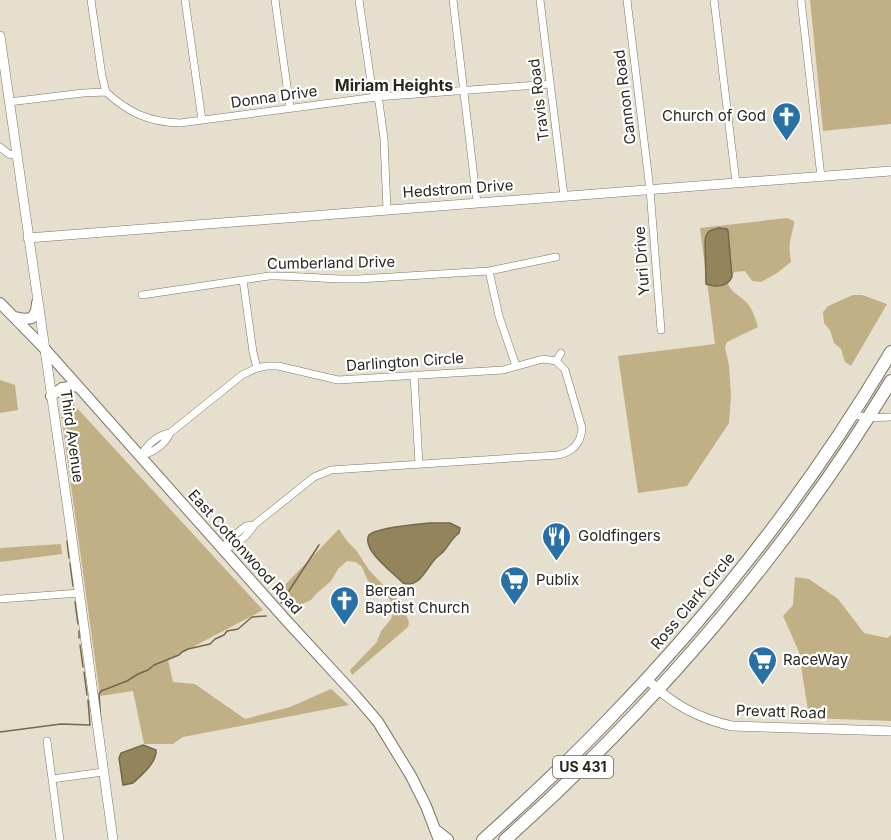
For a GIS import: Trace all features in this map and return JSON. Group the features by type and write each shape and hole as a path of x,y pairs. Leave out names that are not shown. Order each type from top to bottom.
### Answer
{"highway":[{"name":"Ross Clark Circle","path":"483,840 542,786 647,680 704,614 765,538 809,478 891,352"},
{"name":"Ross Clark Circle","path":"505,840 597,753 706,634 778,545 822,485 891,381"},
{"path":"765,538 778,545"},
{"path":"592,736 591,746 597,753"}],"main road":[{"name":"East Cottonwood Road","path":"0,303 44,348 378,722 411,777 440,838"},
{"path":"14,317 32,318 37,303"},
{"path":"51,396 62,388 77,386"}],"street":[{"path":"9,102 106,92 91,0"},
{"path":"186,0 202,120"},
{"path":"275,0 290,108"},
{"path":"359,0 372,89 379,102 384,138 387,210"},
{"path":"453,0 477,203"},
{"name":"Travis Road","path":"540,0 564,196"},
{"name":"Cannon Road","path":"627,0 650,190"},
{"path":"714,0 736,183"},
{"path":"801,0 821,177"},
{"name":"Third Avenue","path":"0,36 113,840"},
{"name":"Donna Drive","path":"106,92 127,109 152,120 180,123 376,97 550,84"},
{"path":"0,147 9,154 17,156"},
{"name":"Hedstrom Drive","path":"28,238 891,171"},
{"name":"Yuri Drive","path":"650,190 661,330"},
{"name":"Cumberland Drive","path":"142,295 269,276 358,279 489,271 556,257"},
{"path":"489,271 499,316 516,366"},
{"path":"140,457 151,453 167,440 170,432 242,375 257,368 243,280"},
{"path":"223,550 233,546 251,531 254,525 314,477 325,472 337,469 558,455 580,446 581,424 567,374 556,362 561,353"},
{"name":"Darlington Circle","path":"257,368 278,366 338,380 503,370 543,359 556,362"},
{"path":"414,375 419,464"},
{"path":"852,414 867,418 891,417"},
{"path":"0,599 79,593"},
{"name":"Prevatt Road","path":"647,680 657,690 693,713 713,722 732,726 891,731"},
{"path":"47,741 60,840"},
{"path":"52,779 103,772"}],"shaded area":[{"path":"810,0 891,0 891,124 823,131"},
{"path":"787,218 794,221 790,245 791,262 761,282 752,281 745,271 734,272 728,284 750,307 758,327 727,342 725,348 729,365 731,395 729,423 687,486 638,493 618,356 715,344 700,228"},
{"path":"719,228 728,231 732,277 724,285 717,286 706,284 705,241 709,231"},
{"path":"853,295 862,295 887,304 851,366 845,362 841,349 834,343 830,330 824,323 823,312 828,306"},
{"path":"0,380 15,385 18,410 0,413"},
{"path":"65,395 263,610 168,660 173,682 195,684 245,719 290,707 331,689 349,705 183,737 173,744 144,744 133,691 100,696 61,413"},
{"path":"450,523 460,528 459,533 418,580 409,584 403,583 372,551 368,537 388,528"},
{"path":"339,529 369,570 402,605 409,622 408,627 352,675 350,670 377,642 381,631 393,613 393,605 387,595 368,581 362,567 356,562 347,561 338,569 331,581 311,600 296,610 286,608 279,598 281,589"},
{"path":"61,544 62,554 0,562 0,548"},
{"path":"795,577 809,579 838,599 864,633 887,638 891,635 891,721 809,718 799,652 783,616 793,605"},
{"path":"143,745 156,750 154,759 133,783 123,785 119,758 121,753"}],"waterway":[{"path":"67,541 69,558"},
{"path":"281,603 319,545"},
{"path":"70,563 73,586"},
{"path":"75,602 78,624"},
{"path":"101,723 99,694 101,691 127,681 188,649 210,644 227,631 238,629 252,617 266,616"},
{"path":"79,631 79,638"},
{"path":"80,645 83,667"},
{"path":"84,672 87,695"},
{"path":"0,732 61,724 90,725 88,700"}],"place":[{"name":"Church of God","path":"787,142"},
{"name":"Goldfingers","path":"557,562"},
{"name":"Publix","path":"515,606"},
{"name":"Berean Baptist Church","path":"344,626"},
{"name":"RaceWay","path":"762,686"}],"district":[{"name":"Miriam Heights","path":"394,85"}]}
